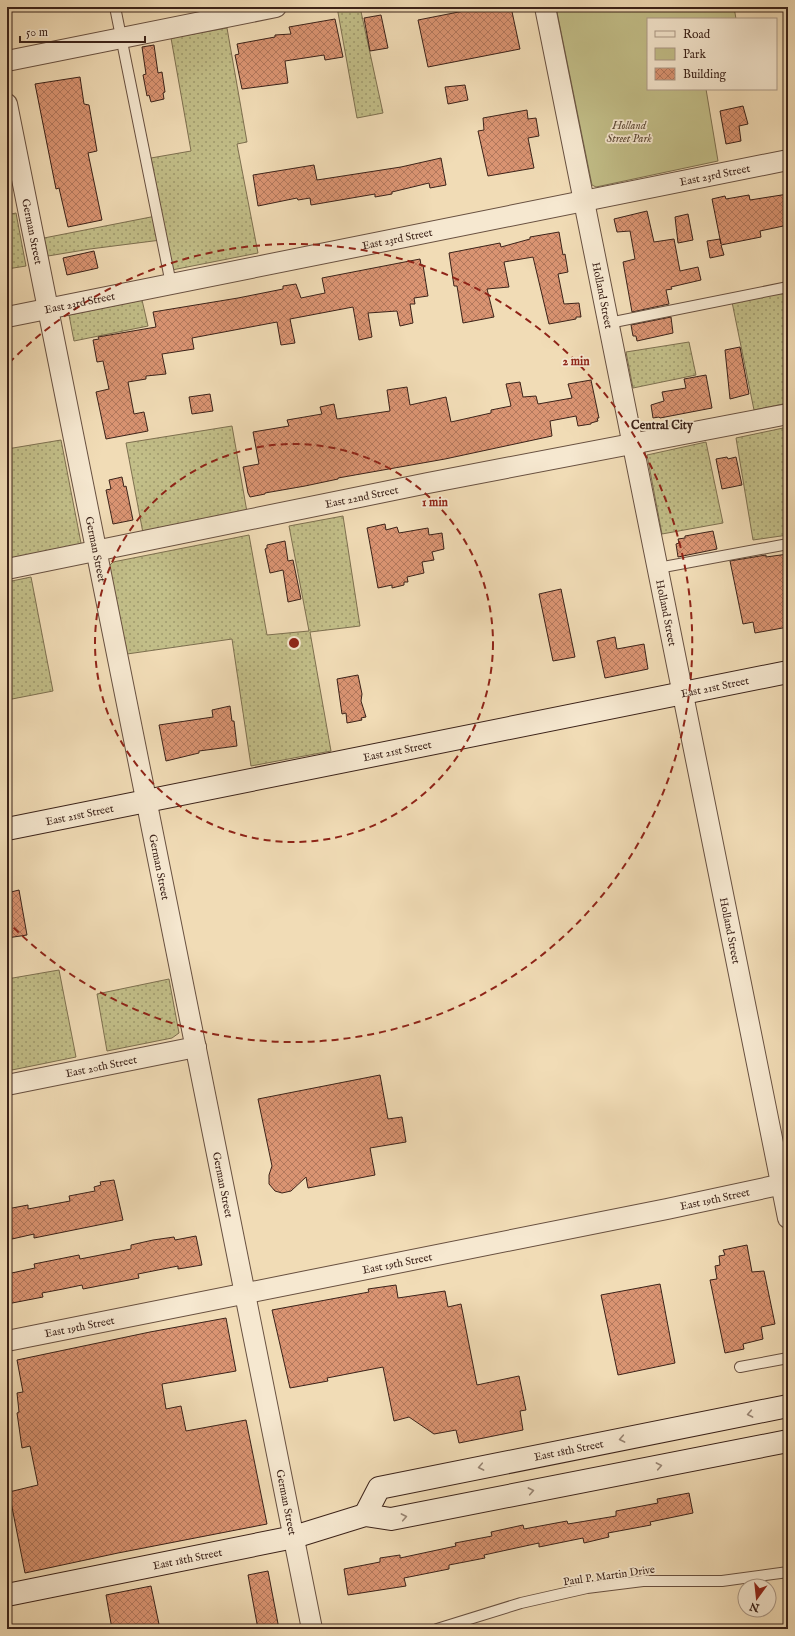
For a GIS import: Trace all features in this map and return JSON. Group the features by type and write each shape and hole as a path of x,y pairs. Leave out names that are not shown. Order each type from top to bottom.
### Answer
{"main road":[{"name":"East 21st Street","path":"7,829 788,672"},
{"name":"East 18th Street","path":"366,1515 379,1488 788,1406"},
{"name":"East 18th Street","path":"7,1595 294,1537 366,1515 391,1519 788,1440"}],"street":[{"path":"7,61 276,7"},
{"name":"Holland Street","path":"545,7 683,693 785,1183 788,1218"},
{"name":"German Street","path":"7,104 312,1629"},
{"name":"East 23rd Street","path":"7,317 788,160"},
{"name":"East 22nd Street","path":"7,569 420,484 788,414"},
{"name":"East 20th Street","path":"7,1085 196,1047"},
{"name":"East 19th Street","path":"7,1341 659,1211 785,1183"}],"lane":[{"path":"115,7 171,284"},
{"path":"609,323 788,287"},
{"path":"658,568 788,544"},
{"path":"740,1367 788,1358"},
{"name":"Paul P. Martin Drive","path":"437,1629 521,1604 587,1588 643,1581 722,1581 788,1572"}],"green space":[{"path":"337,7 360,7 383,113 357,118"},
{"name":"Holland Street Park","path":"556,7 734,7 736,18 647,18 647,90 706,90 718,161 596,187 592,185"},
{"path":"227,28 247,142 237,144 258,253 172,270 151,158 191,151 171,38"},
{"path":"16,213 26,266 7,269 7,215"},
{"path":"156,216 161,240 48,256 44,238"},
{"path":"788,291 788,403 754,410 732,302"},
{"path":"142,300 148,326 74,341 69,315"},
{"path":"689,342 696,375 633,388 626,352"},
{"path":"232,426 247,512 143,533 126,443"},
{"path":"788,427 788,535 753,540 736,438"},
{"path":"61,440 81,543 79,545 7,559 7,449"},
{"path":"706,442 723,523 662,534 647,455"},
{"path":"343,516 360,626 310,632 331,751 251,766 232,639 127,654 109,566 113,562 249,535 267,635 309,631 289,526"},
{"path":"31,577 53,691 7,700 7,582"},
{"path":"59,970 76,1057 7,1071 7,979"},
{"path":"169,979 179,1033 172,1038 107,1051 97,994"}],"building":[{"path":"484,7 511,7 520,49 428,67 418,20"},
{"path":"381,15 388,48 370,51 364,18"},
{"path":"335,19 343,57 325,60 324,55 285,61 288,83 242,89 235,55 239,54 237,44 275,37 275,35 291,34 289,27"},
{"path":"154,45 158,73 162,72 165,92 163,93 164,99 151,102 149,95 147,96 143,75 146,74 142,47"},
{"path":"80,77 84,104 89,105 97,151 88,153 102,220 68,227 59,188 56,189 35,84"},
{"path":"465,85 468,100 448,104 445,87"},
{"path":"743,106 748,124 739,126 741,141 726,144 720,111"},
{"path":"527,110 528,119 536,118 539,136 528,138 534,168 488,176 478,131 484,130 483,118"},
{"path":"441,158 446,185 430,188 429,183 392,192 392,194 375,197 375,194 311,205 310,198 298,200 297,198 258,206 253,175 314,165 317,180 401,167"},
{"path":"788,194 788,225 760,231 761,237 721,245 724,255 710,258 707,241 720,239 712,199 725,196 726,199 749,195 750,200"},
{"path":"647,211 654,242 674,239 680,271 698,267 701,280 671,287 672,289 666,290 669,304 632,312 623,262 635,259 630,231 617,232 614,219"},
{"path":"688,214 693,240 678,243 675,217"},
{"path":"559,232 568,272 558,274 564,304 579,303 581,317 549,324 533,257 504,262 509,287 487,289 494,317 463,323 457,286 454,286 449,253 500,243 501,247 530,239 530,237"},
{"path":"94,251 98,268 67,275 63,258"},
{"path":"420,259 421,265 423,265 428,296 414,298 415,304 410,304 413,323 400,326 397,311 368,313 372,337 359,340 353,307 290,319 295,343 281,345 277,322 192,338 194,349 162,354 166,374 146,376 146,379 128,382 134,414 144,412 148,431 106,439 96,392 109,389 103,361 97,362 93,340 99,339 98,337 156,327 153,312 238,298 283,289 283,286 296,284 301,298 325,293 322,278"},
{"path":"671,317 673,333 637,341 636,336 633,336 631,325"},
{"path":"740,347 749,394 730,399 725,350"},
{"path":"706,375 712,408 653,418 651,405 664,401 662,392 686,388 684,379"},
{"path":"591,380 599,418 597,418 598,421 591,424 578,426 576,416 550,421 552,436 445,459 338,478 250,497 248,493 243,467 259,464 253,432 289,426 287,420 322,414 320,407 334,404 337,419 390,411 387,390 407,387 410,405 446,397 451,422 491,413 491,410 511,406 506,384 520,382 523,397 536,396 538,404 572,398 568,384"},
{"path":"210,394 213,411 192,414 189,397"},
{"path":"727,457 728,459 736,457 742,485 722,489 716,459"},
{"path":"122,477 124,487 126,486 133,520 113,524 106,490 111,489 109,480"},
{"path":"385,524 386,530 397,527 399,533 428,528 429,535 442,533 444,549 432,552 434,560 422,562 424,573 407,577 408,582 404,582 404,585 392,588 392,585 378,588 367,528"},
{"path":"713,531 717,549 678,557 676,544 679,543 678,539 685,538 685,536"},
{"path":"285,541 288,561 293,560 301,599 288,602 283,570 270,573 265,549 267,548 267,545"},
{"path":"788,554 788,627 755,633 753,622 743,624 730,561 766,555 766,557"},
{"path":"561,589 575,657 553,661 539,594"},
{"path":"615,637 617,649 644,644 648,669 605,678 597,641"},
{"path":"358,675 362,694 361,701 366,717 361,718 362,720 347,723 346,713 342,714 337,679"},
{"path":"230,706 232,721 234,721 237,746 199,751 199,753 166,761 159,725 213,717 212,710"},
{"path":"19,890 27,935 7,938 7,893"},
{"path":"380,1075 388,1119 402,1117 406,1142 370,1148 375,1175 308,1188 306,1177 291,1191 282,1193 275,1191 269,1184 269,1175 272,1166 258,1099"},
{"path":"114,1180 123,1220 34,1238 34,1234 12,1239 7,1209 28,1205 28,1209 70,1201 69,1196 95,1191 94,1187 101,1185 100,1182"},
{"path":"196,1236 202,1265 178,1269 178,1266 138,1274 139,1278 83,1289 82,1285 42,1293 43,1297 7,1304 7,1274 35,1268 34,1264 79,1255 80,1259 131,1249 131,1245 153,1240 174,1237 175,1240"},
{"path":"747,1245 752,1272 764,1271 775,1324 761,1327 763,1339 743,1344 744,1349 725,1353 710,1280 717,1279 715,1266 720,1265 719,1256 725,1255 723,1250"},
{"path":"660,1284 675,1363 618,1375 601,1295"},
{"path":"396,1285 398,1298 445,1291 448,1307 461,1304 477,1385 519,1376 526,1410 520,1411 523,1430 459,1443 456,1430 434,1434 409,1417 394,1421 383,1367 327,1378 328,1381 290,1388 272,1310 369,1292 368,1289"},
{"path":"226,1318 236,1371 162,1384 166,1409 181,1406 186,1431 246,1420 267,1524 25,1573 9,1492 38,1485 30,1446 22,1448 17,1413 19,1412 17,1393 23,1392 17,1360 150,1332"},
{"path":"689,1493 693,1513 650,1522 651,1525 608,1533 609,1537 584,1543 583,1538 539,1547 539,1543 484,1555 485,1558 449,1565 449,1569 404,1578 406,1586 348,1595 344,1569 380,1562 380,1558 400,1555 400,1558 456,1546 455,1543 492,1536 491,1532 523,1525 524,1529 567,1521 568,1524 616,1516 616,1511 658,1503 657,1499"},
{"path":"268,1571 279,1629 258,1629 248,1575"},
{"path":"151,1586 160,1629 112,1629 106,1595"}],"district":[{"name":"Central City","path":"662,425"}]}
